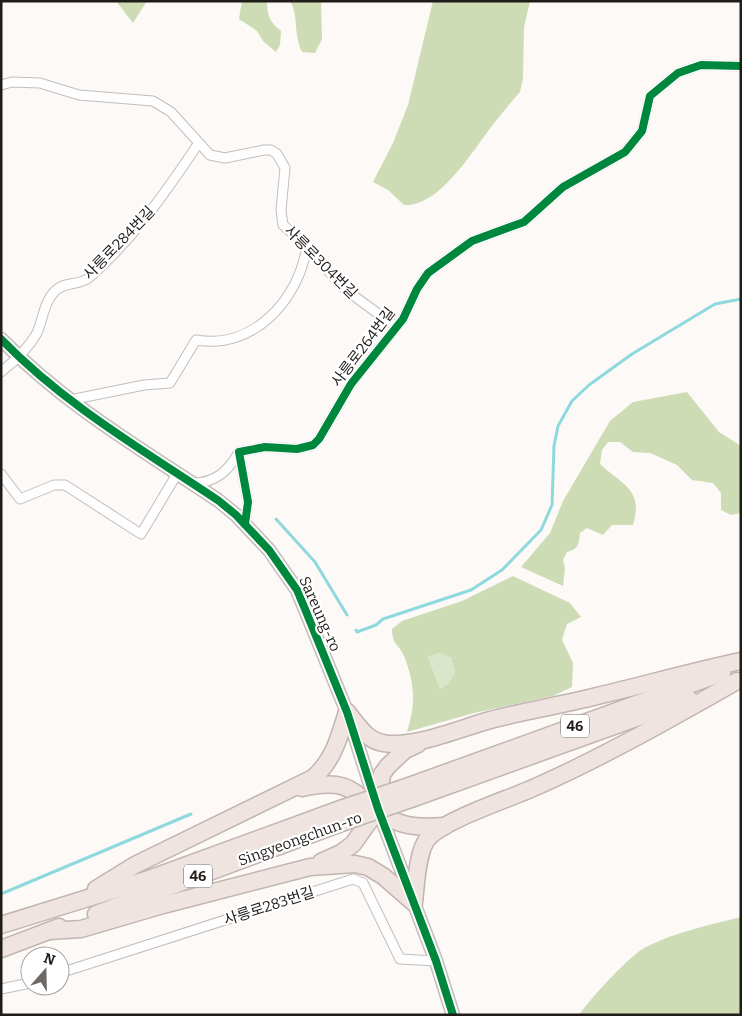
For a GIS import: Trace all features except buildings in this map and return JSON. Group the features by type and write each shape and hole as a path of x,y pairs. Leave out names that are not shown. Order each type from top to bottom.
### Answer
{"highway":[{"path":"49,931 81,929 310,866 341,853 354,844 378,809 382,774 388,766 405,750 437,737 490,720 599,696 700,669 741,661"},
{"path":"414,903 421,853 428,838 445,826 543,784 640,736 740,676"},
{"name":"Singyeongchun-ro","path":"1,925 345,815 740,676"},
{"path":"347,712 366,736 375,742 395,744 437,737"},
{"path":"76,902 135,865 289,792 313,778 324,768 337,745 347,712"},
{"path":"289,792 326,784 341,785 353,790 395,821 411,825 445,826"},
{"name":"Singyeongchun-ro","path":"1,949 345,815"},
{"path":"310,866 355,864 368,867 383,876 414,903"}],"street":[{"name":"사릉로264번길","path":"239,452 266,447 297,449 313,445 319,440 351,384 403,319 422,280 460,249 484,236 524,222 558,191 633,145 642,132 648,102 654,91 678,73 694,66 741,66"},
{"name":"사릉로304번길","path":"1,84 12,82 40,83 80,95 153,101 171,112 198,144 216,158 264,150 277,154 285,168 281,218 289,232 307,246 342,287 396,327"},
{"name":"사릉로284번길","path":"20,356 37,332 49,299 54,291 67,284 84,281 121,245 160,200 198,144"},
{"path":"70,400 144,385 170,383 196,340 217,342 229,340 268,321 298,281 305,261 307,246"},
{"name":"Sareung-ro","path":"1,339 70,400 102,425 219,501 245,524 269,550 297,590 347,712 378,809 436,961 453,1015"},
{"path":"1,372 20,356"},
{"path":"192,483 204,483 220,476 229,468 239,452"},
{"path":"239,452 248,502 245,524"},
{"path":"1,474 20,499 54,485 65,485 141,534 177,474"},
{"name":"사릉로283번길","path":"70,970 353,879 363,883 400,959 436,961"},
{"path":"1,989 20,985"}],"green space":[{"path":"116,1 147,1 133,23"},
{"path":"242,1 267,1 270,18 281,31 280,45 276,52 263,41 257,31 239,19"},
{"path":"290,1 321,1 322,39 315,53 302,52 299,45 293,6"},
{"path":"433,1 530,1 524,27 523,78 520,92 456,174 431,197 418,203 404,205 388,190 373,182 393,143 408,105"},
{"path":"687,392 719,432 741,446 741,513 731,515 721,510 721,493 713,483 692,480 677,465 650,453 633,452 620,442 608,442 602,450 600,464 623,483 633,495 636,503 636,513 633,525 612,525 603,535 587,528 580,533 577,546 567,552 563,560 565,568 563,586 521,567 550,533 563,501 610,421 633,402"},
{"path":"513,576 570,603 581,617 567,624 562,640 573,663 572,687 553,696 474,713 407,732 413,703 412,685 404,656 394,641 392,629 402,621 462,601","holes":["440,653 451,658 455,672 449,683 440,689 428,656"]},
{"path":"440,653 451,658 455,672 449,683 440,689 428,655"},
{"path":"741,917 741,1015 579,1015 611,978 630,959 646,947 681,933"}],"waterway":[{"path":"356,630 357,632 376,625 383,619 471,590 502,570 541,530 552,505 554,446 558,426 572,401 589,385 632,354 715,304 741,299"},
{"path":"276,519 315,562 347,615"},
{"path":"1,894 191,814"}],"cycle path":[{"path":"245,524 248,502 239,452 265,447 297,449 313,445 319,439 351,384 403,319 417,289 428,273 472,241 524,222 563,187 625,152 642,131 650,96 678,73 701,65 741,66"},
{"path":"1,339 51,385 78,406 219,501 236,515 269,550 297,590 347,712 378,809 436,961 453,1015"}]}
